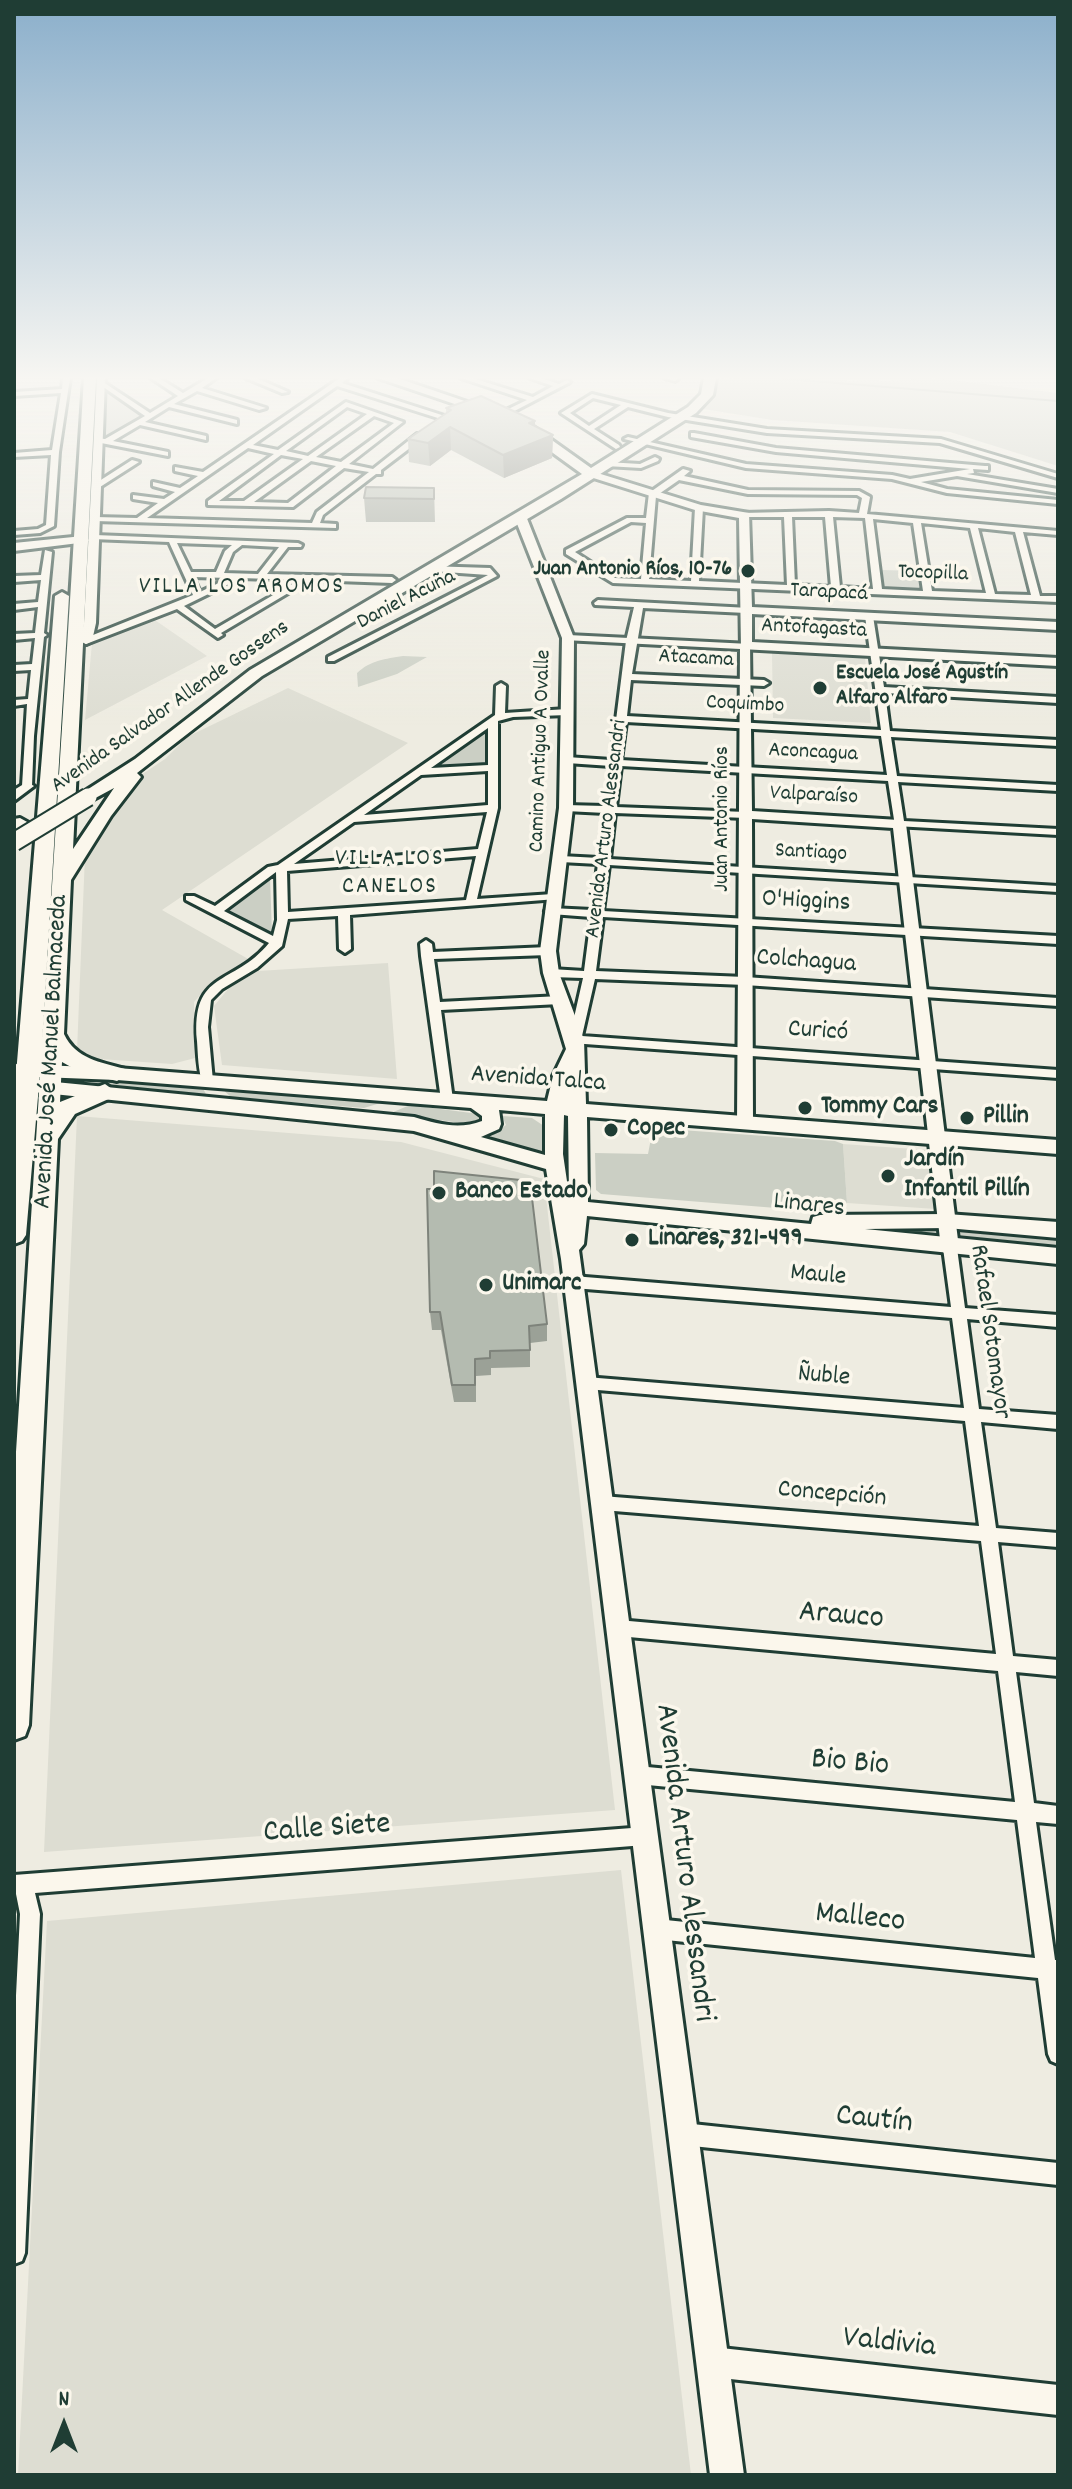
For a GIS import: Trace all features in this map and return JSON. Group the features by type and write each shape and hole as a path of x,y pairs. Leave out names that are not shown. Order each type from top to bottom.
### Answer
{"main road":[{"name":"Avenida José Manuel Balmaceda","path":"14,1725 50,1078 80,648 82,494"},
{"name":"Avenida Salvador Allende Gossens","path":"14,842 88,790 132,755 172,717 214,687 392,580 545,494"},
{"name":"Avenida Salvador Allende Gossens","path":"17,825 155,752 241,683 552,494"},
{"path":"652,495 699,508 745,515"},
{"name":"Juan Antonio Ríos","path":"745,515 746,646"},
{"name":"Camino Antiguo A Ovalle","path":"520,516 568,638 566,808 548,951 551,973 574,1046"},
{"name":"Avenida José Manuel Balmaceda","path":"14,1235 19,1081 31,1040 63,582 82,539"},
{"path":"14,547 82,539"},
{"path":"44,609 63,582"},
{"name":"Tarapacá","path":"746,610 1058,626"},
{"path":"60,623 66,639 80,648"},
{"name":"Antofagasta","path":"746,646 1058,662"},
{"path":"63,882 103,814 155,752"},
{"path":"21,791 49,764"},
{"path":"48,1137 55,1121 67,1108 111,1083 97,1070 73,1059 60,1047 53,1034"},
{"name":"Avenida Arturo Alessandri","path":"574,1046 554,1108 559,1194 572,1270 727,2475"},
{"name":"Avenida Arturo Alessandri","path":"572,1270 580,1187 574,1046"},
{"name":"Avenida Talca","path":"19,1081 50,1078 111,1083 224,1104 370,1117 442,1131 556,1165"},
{"path":"207,1081 224,1104"},
{"name":"Avenida Talca","path":"111,1083 207,1081 1058,1147"},
{"path":"442,1131 489,1127 493,1117 476,1102"},
{"name":"Linares","path":"580,1187 605,1199 832,1223 947,1221 1058,1230"},
{"name":"Linares","path":"559,1194 579,1208 950,1248 1058,1256"}],"street":[{"path":"14,533 40,531 50,526 52,494"},
{"path":"82,539 95,519 96,494"},
{"path":"139,520 177,494"},
{"path":"222,494 211,503 290,505 304,494"},
{"path":"246,504 259,494"},
{"path":"315,525 320,514 347,494"},
{"path":"861,494 866,497 866,516 878,591"},
{"path":"979,494 1058,502"},
{"path":"645,581 652,495"},
{"path":"136,497 165,502"},
{"path":"695,583 699,508"},
{"path":"829,513 836,589"},
{"path":"745,515 829,513 1058,533"},
{"path":"788,515 791,587"},
{"path":"95,519 333,526"},
{"name":"Tocopilla","path":"649,521 630,520 569,552 613,580 1058,599"},
{"path":"917,522 928,593"},
{"path":"974,528 991,596"},
{"path":"1019,531 1036,598"},
{"path":"82,539 298,545"},
{"path":"172,540 198,596"},
{"path":"219,575 229,551 240,543"},
{"path":"260,577 285,545"},
{"path":"21,791 29,764 32,701 42,635 48,552"},
{"name":"Daniel Acuña","path":"331,659 491,578 490,571 431,568"},
{"path":"186,574 392,580"},
{"path":"80,648 239,576"},
{"path":"14,579 45,577"},
{"path":"178,606 217,633 308,578"},
{"name":"Tarapacá","path":"598,603 746,610"},
{"name":"Avenida Arturo Alessandri","path":"574,1046 590,973 631,641 639,606"},
{"path":"14,607 44,609"},
{"name":"Rafael Sotomayor","path":"869,616 899,824 950,1248 1026,1812 1052,1969 1058,2054"},
{"path":"14,637 42,635"},
{"name":"Antofagasta","path":"568,638 746,646"},
{"name":"Juan Antonio Ríos","path":"745,1123 746,646"},
{"path":"14,668 36,667"},
{"name":"Atacama","path":"627,677 764,683"},
{"path":"471,902 493,808 493,768 501,686"},
{"path":"879,690 1058,700"},
{"path":"14,703 32,701"},
{"path":"281,868 347,819 497,718 567,712"},
{"name":"Coquimbo","path":"621,719 1058,743"},
{"path":"14,737 29,736"},
{"name":"Aconcagua","path":"567,760 1058,788"},
{"path":"14,770 29,764"},
{"path":"415,773 493,768"},
{"path":"347,819 493,808"},
{"name":"Valparaíso","path":"566,808 1058,832"},
{"path":"216,911 272,869 483,852"},
{"name":"Santiago","path":"561,859 1058,889"},
{"path":"207,1081 202,1009 206,999 218,986 259,963 278,943 283,929 281,868"},
{"path":"190,898 278,943"},
{"name":"O'Higgins","path":"283,916 471,902 552,904 597,915 1058,940"},
{"path":"344,911 345,949"},
{"path":"447,1100 426,950 548,951"},
{"name":"Colchagua","path":"551,973 745,981 1058,1002"},
{"path":"434,1006 560,1000"},
{"name":"Curicó","path":"574,1046 745,1052 1058,1074"},
{"name":"Maule","path":"572,1270 1058,1321"},
{"name":"Ñuble","path":"586,1383 1058,1422"},
{"name":"Concepción","path":"602,1503 1058,1540"},
{"name":"Arauco","path":"618,1628 1058,1668"},
{"name":"Bio Bio","path":"637,1775 1058,1815"},
{"name":"Calle Siete","path":"19,1885 645,1836"},
{"path":"14,2253 30,1914 19,1885"},
{"name":"Malleco","path":"656,1929 1052,1969"},
{"name":"Cautín","path":"683,2134 1058,2174"},
{"name":"Valdivia","path":"712,2362 1058,2400"}],"shaded area":[{"path":"881,570 921,571 925,591 882,589"},
{"path":"152,618 207,656 85,720 92,643"},
{"name":"Escuela José Agustín Alfaro Alfaro","path":"772,653 865,657 871,723 773,718"},
{"path":"403,656 427,657 397,674 358,687 357,673 362,669 378,661"},
{"path":"288,688 408,743 162,910 250,960 210,984 194,1002 195,1058 172,1064 85,1058 77,1051 85,855 138,777 165,759 187,737"},
{"path":"487,729 487,764 429,771"},
{"path":"270,876 272,934 226,912 227,906"},
{"path":"388,963 397,1079 222,1065 214,1006 229,988 258,971"},
{"path":"76,1078 201,1085 206,1094 83,1084 76,1083"},
{"path":"221,1088 390,1100 364,1108 231,1097"},
{"path":"410,1105 479,1114 485,1120 474,1125 391,1113"},
{"path":"77,1116 401,1142 544,1179 615,1810 44,1852"},
{"path":"502,1116 532,1118 544,1126 547,1149 536,1152 488,1139 506,1125"},
{"path":"653,1128 843,1144 847,1203 839,1213 601,1194 596,1190 595,1153 648,1154"},
{"name":"Jardín Infantil Pillín","path":"843,1144 928,1150 936,1209 847,1203"},
{"path":"863,1228 955,1229 1058,1237 1058,1251 958,1244"},
{"path":"621,1870 691,2475 18,2475 47,1921"}],"building":[{"path":"365,494 434,494 434,499 364,498"},
{"name":"Unimarc","path":"434,1171 530,1181 547,1324 529,1326 530,1350 490,1351 490,1358 475,1359 475,1385 452,1385 440,1312 430,1312 427,1189 434,1189"}],"place":[{"name":"Juan Antonio Ríos, 10-76","path":"748,571"},
{"name":"Escuela José Agustín Alfaro Alfaro","path":"820,688"},
{"name":"Tommy Cars","path":"805,1108"},
{"name":"Pillin","path":"967,1118"},
{"name":"Copec","path":"611,1130"},
{"name":"Jardín Infantil Pillín","path":"888,1176"},
{"name":"Banco Estado","path":"439,1193"},
{"name":"Linares, 321-499","path":"632,1240"},
{"name":"Unimarc","path":"486,1285"}],"district":[{"name":"VILLA LOS AROMOS","path":"242,589"},
{"name":"VILLA LOS CANELOS","path":"390,875"}]}
